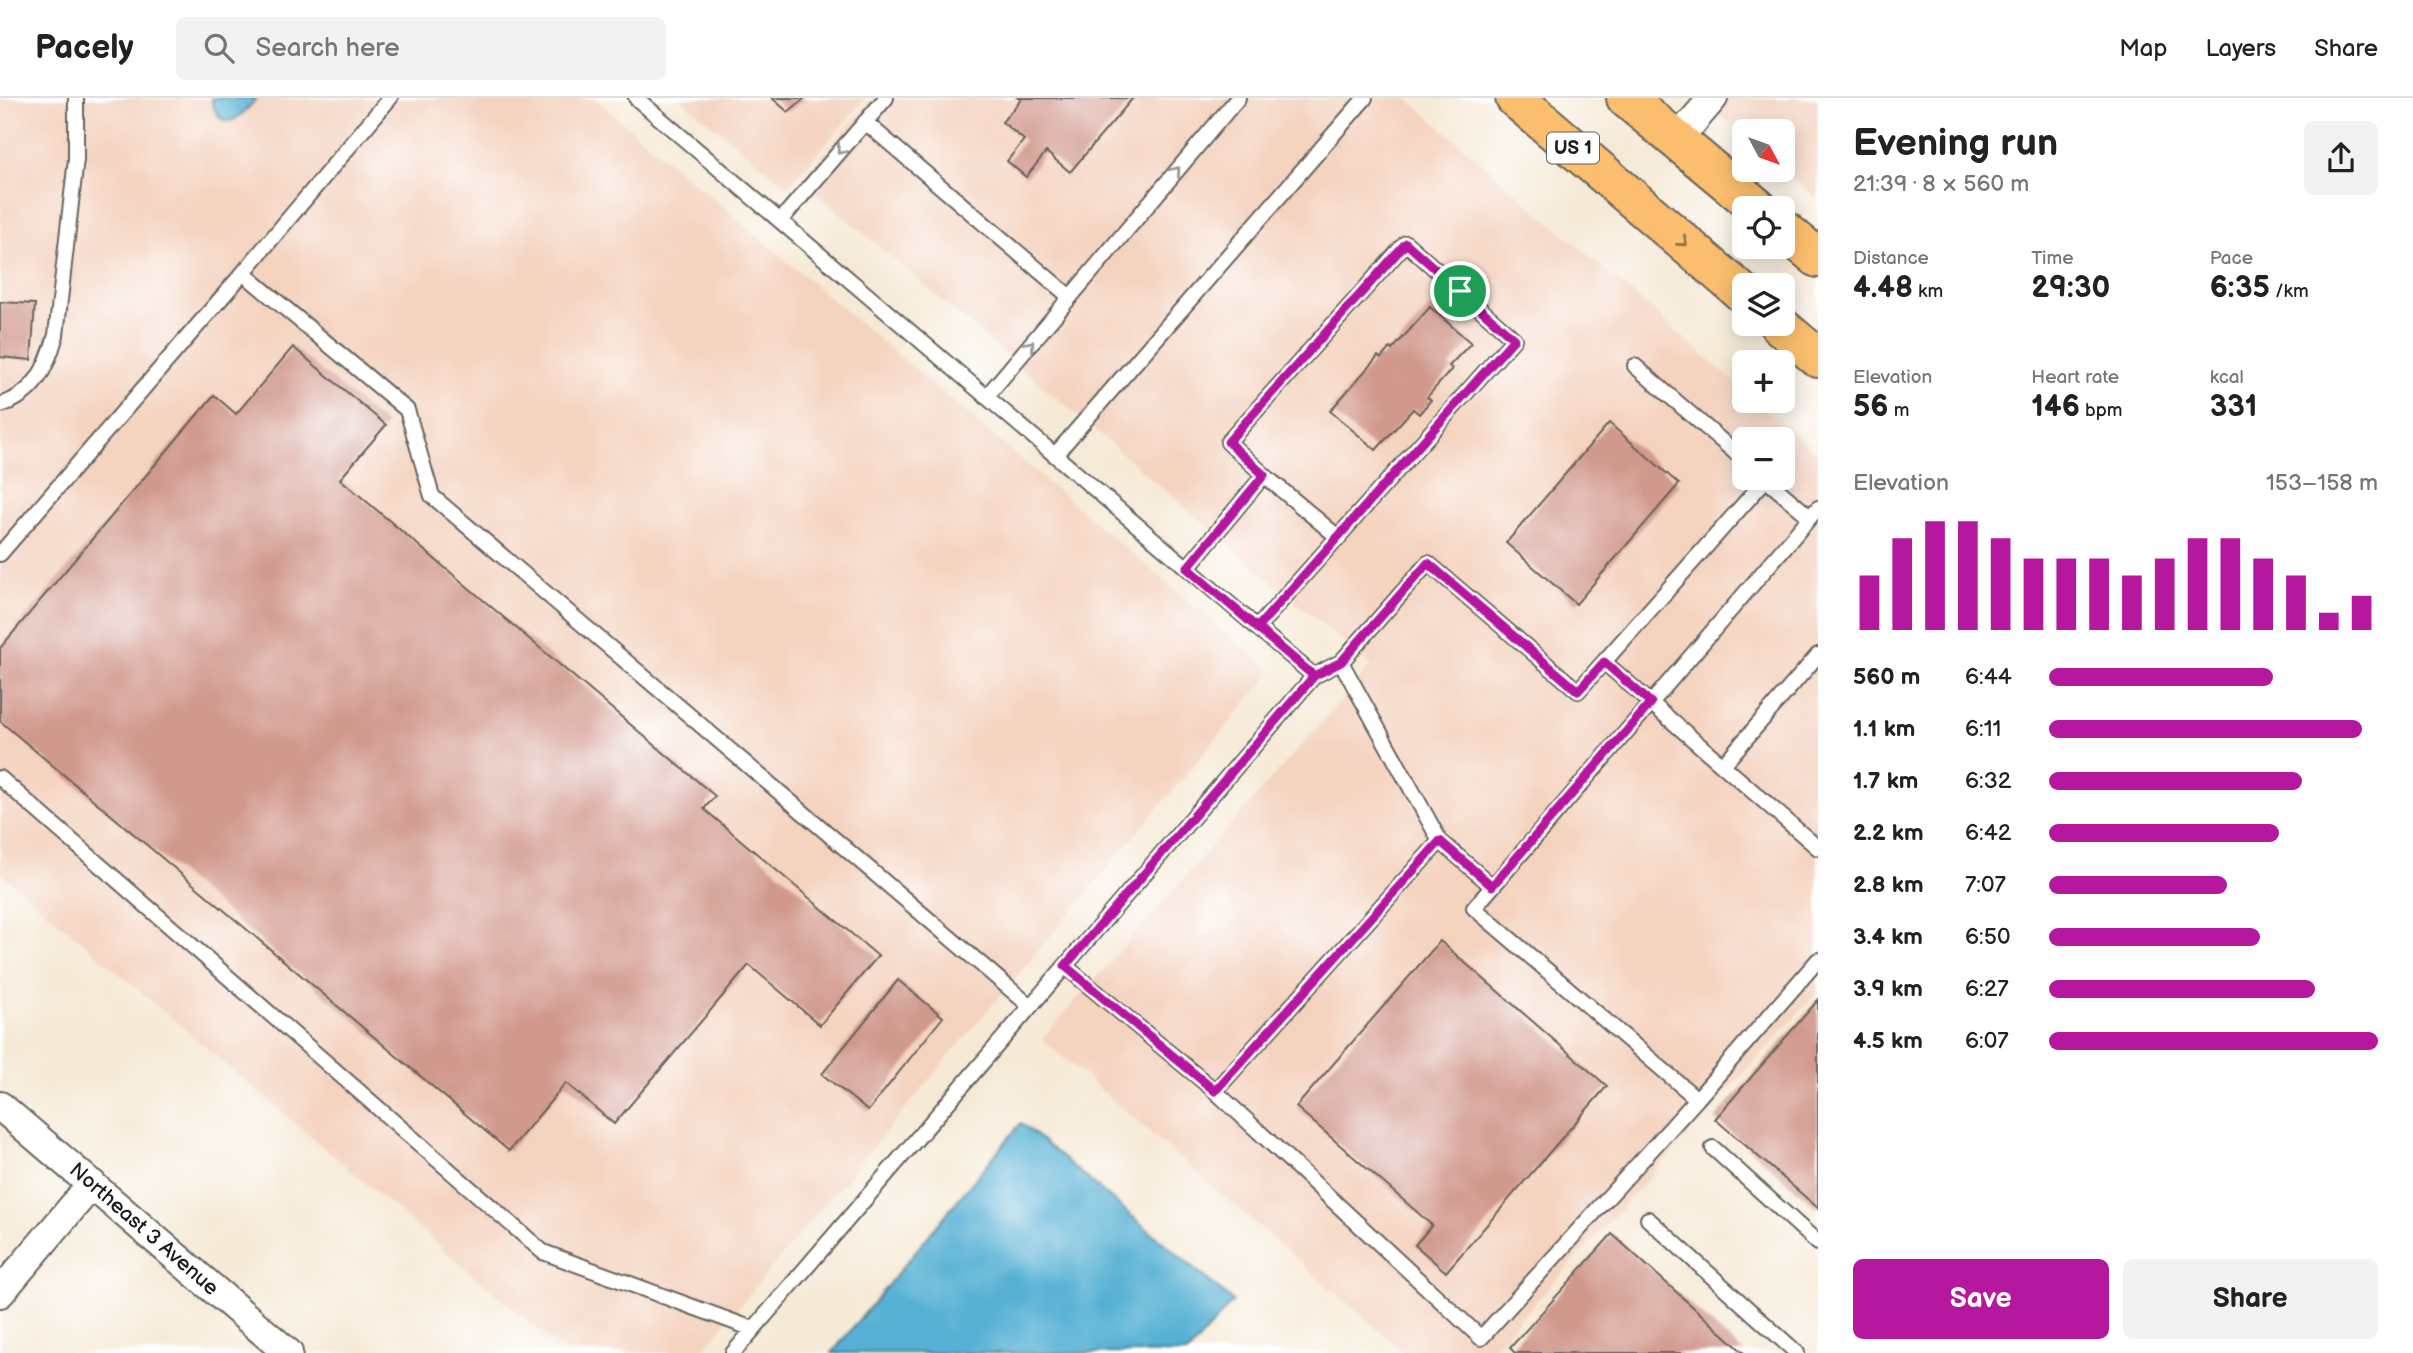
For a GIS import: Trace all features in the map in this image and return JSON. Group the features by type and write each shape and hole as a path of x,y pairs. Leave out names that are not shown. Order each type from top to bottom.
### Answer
{"highway":[{"name":"US 1","path":"1515,98 1732,284"},
{"path":"1626,98 1743,196"},
{"path":"1795,239 1818,258"},
{"path":"1792,336 1818,358"}],"street":[{"path":"1676,141 1713,98"},
{"name":"Northeast 3 Avenue","path":"0,1106 288,1353"},
{"path":"0,1293 92,1184"}],"lane":[{"path":"0,405 26,391 41,375 49,362 56,335 76,159 76,98"},
{"path":"0,554 390,98"},
{"path":"636,98 1314,676"},
{"path":"780,220 886,98"},
{"path":"986,397 1238,98"},
{"path":"1055,455 1365,98"},
{"path":"865,122 1070,297"},
{"path":"1257,628 1339,538 1514,339 1406,243 1228,442 1339,538"},
{"path":"243,273 407,410 432,496 1030,1006"},
{"path":"1635,366 1732,450"},
{"path":"1187,568 1264,475"},
{"path":"733,1353 1314,676 1341,662 1428,563 1578,691 1755,490"},
{"path":"1697,1100 1474,908 1814,513 1781,490"},
{"path":"1723,765 1818,655"},
{"path":"1341,662 1440,841 1492,886"},
{"path":"1604,662 1818,848"},
{"path":"0,778 543,1252 753,1329"},
{"path":"1215,1091 1440,841"},
{"path":"1065,966 1215,1091 1482,1338 1697,1100 1818,960"},
{"path":"1713,1148 1818,1242"},
{"path":"1648,1220 1797,1353"}],"shaded area":[{"path":"0,98 594,98 1272,672 700,1353 565,1353 0,872"},
{"path":"679,98 866,98 789,187"},
{"path":"872,98 1407,98 1732,380 1732,413 1770,413 1786,427 1732,427 1732,490 1795,490 1795,434 1818,454 1818,992 1489,1353 1405,1353 1042,1039 1371,666 801,180"},
{"path":"1700,98 1818,98 1818,200 1796,181 1796,119 1732,119 1732,126"}],"water":[{"path":"211,98 257,98 238,117 225,121 215,110"},
{"path":"1021,1123 1233,1301 1188,1353 832,1353"}],"building":[{"path":"772,98 805,98 788,112"},
{"path":"1018,98 1133,98 1070,172 1046,152 1026,177 1007,161 1024,140 1002,122 1021,100"},
{"path":"0,302 35,304 31,360 0,357"},
{"path":"1430,307 1471,343 1449,366 1452,369 1427,397 1431,400 1419,414 1413,409 1376,450 1330,411 1378,356 1381,358 1390,348 1392,350"},
{"path":"293,347 386,425 340,479 715,796 704,809 878,956 820,1025 749,965 614,1124 566,1083 509,1151 0,721 0,648 214,395 236,414"},
{"path":"1609,423 1679,484 1576,604 1506,543"},
{"path":"1440,941 1607,1086 1446,1272 1415,1245 1432,1225 1296,1107"},
{"path":"898,980 943,1017 868,1111 822,1074"},
{"path":"1818,1000 1818,1208 1715,1119"},
{"path":"1612,1234 1744,1353 1515,1353 1510,1348"}],"route":[{"path":"1460,291 1406,243 1228,442 1264,475 1187,568 1257,628 1314,676 1341,662 1428,563 1578,691 1604,662 1651,703 1492,886 1440,841 1215,1091 1065,966 1314,676 1257,628 1514,339 1460,291"}]}
